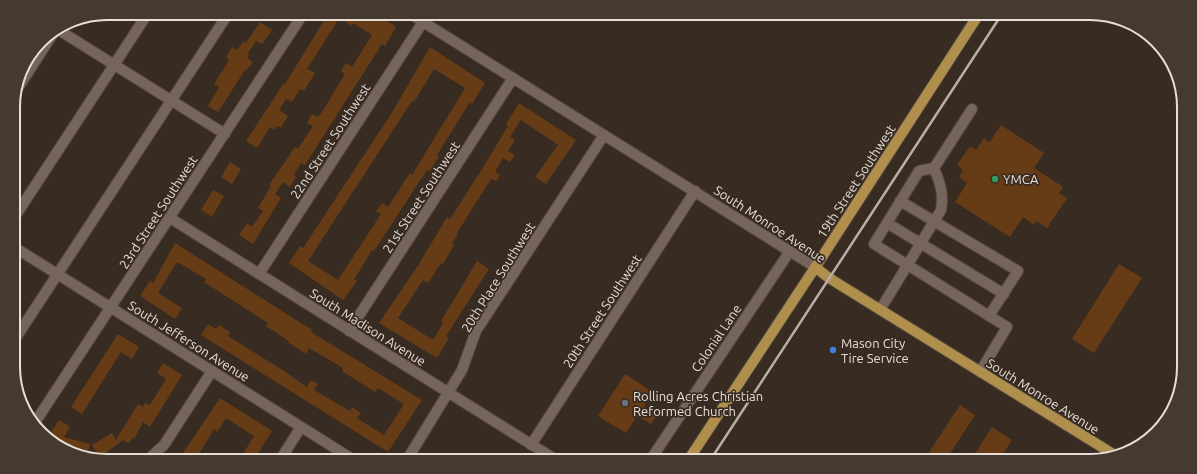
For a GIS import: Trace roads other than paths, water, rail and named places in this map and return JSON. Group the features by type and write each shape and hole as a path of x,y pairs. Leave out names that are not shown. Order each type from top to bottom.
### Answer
{"main road":[{"name":"19th Street Southwest","path":"691,454 816,267 975,20"},
{"name":"South Monroe Avenue","path":"816,267 829,278 1109,451"}],"street":[{"path":"20,209 143,20"},
{"path":"20,330 224,20"},
{"name":"23rd Street Southwest","path":"38,418 299,20"},
{"name":"South Monroe Avenue","path":"420,20 816,267"},
{"name":"22nd Street Southwest","path":"259,274 423,22"},
{"path":"62,33 225,134"},
{"path":"27,74 43,49"},
{"name":"21st Street Southwest","path":"349,330 513,78"},
{"path":"972,110 934,168 919,171 874,244 1007,327 980,372"},
{"name":"20th Place Southwest","path":"411,454 462,370 476,332 604,135"},
{"path":"880,310 922,244 941,210 943,200 942,190 934,168"},
{"name":"20th Street Southwest","path":"531,445 695,191"},
{"path":"900,202 1018,271 989,316"},
{"name":"South Madison Avenue","path":"170,218 546,454"},
{"path":"887,223 1004,294"},
{"name":"South Jefferson Avenue","path":"20,251 344,454"},
{"name":"Colonial Lane","path":"654,454 790,251"},
{"path":"154,454 164,445 212,371"},
{"path":"284,454 301,427"}],"railway":[{"path":"714,454 998,20"}],"place":[{"name":"YMCA","path":"995,179"},
{"name":"Mason City Tire Service","path":"833,350"},
{"name":"Rolling Acres Christian Reformed Church","path":"625,403"}]}
